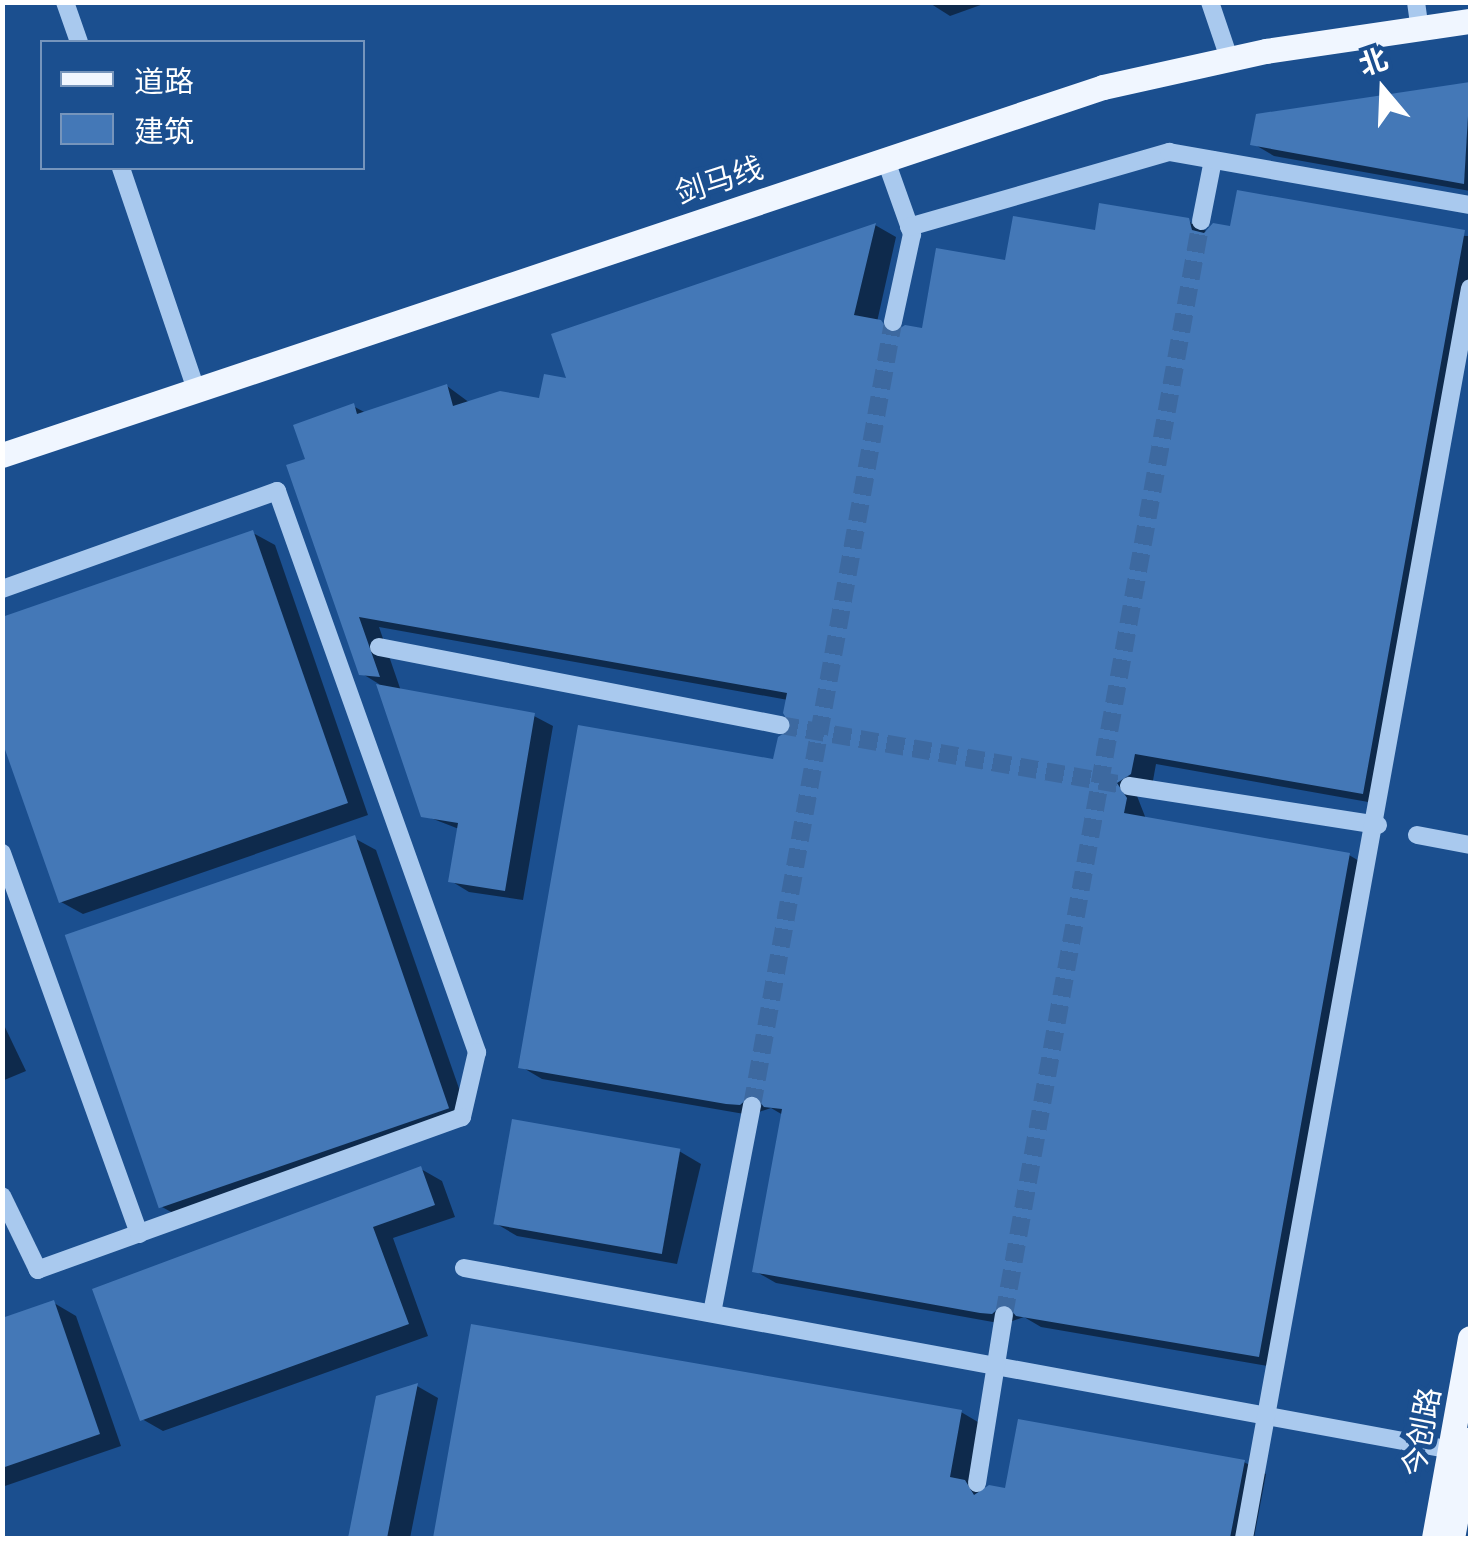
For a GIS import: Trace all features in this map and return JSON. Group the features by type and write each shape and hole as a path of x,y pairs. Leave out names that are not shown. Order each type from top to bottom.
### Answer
{"main road":[{"name":"剑马线","path":"2,454 1103,87 1229,58 1470,22"},
{"name":"今创路","path":"1452,1538 1470,1338"},
{"name":"今创路","path":"1434,1538 1463,1446"}],"street":[{"path":"65,2 78,40"},
{"path":"1210,2 1229,58"},
{"path":"1416,2 1420,29"},
{"path":"910,226 1169,152 1470,205"},
{"path":"886,158 910,226 893,322"},
{"path":"1201,220 1213,160"},
{"path":"122,170 196,389"},
{"path":"1244,1538 1378,826 1470,288"},
{"path":"2,589 277,490 477,1052 462,1117 38,1270 2,1196"},
{"path":"379,647 780,725"},
{"path":"1129,786 1378,826"},
{"path":"1416,835 1470,845"},
{"path":"2,853 139,1234"},
{"path":"712,1313 752,1106"},
{"path":"464,1268 1463,1446"},
{"path":"977,1482 1004,1314"}],"building":[{"path":"1470,82 1464,184 1250,145 1256,114"},
{"path":"1237,190 1465,230 1363,794 1135,754 1131,774 1117,783 1127,798 1124,813 1350,853 1259,1357 1016,1316 1005,1303 992,1314 980,1313 752,1272 782,1109 764,1107 753,1094 740,1105 726,1104 518,1068 578,725 773,759 778,737 792,728 783,713 787,693 359,617 380,677 359,675 286,465 305,459 293,425 354,403 357,414 447,384 453,406 500,391 539,398 544,374 566,378 551,334 876,223 854,315 881,320 891,334 905,325 922,328 936,248 1005,260 1013,216 1095,230 1099,203 1189,218 1192,230 1204,233 1213,223 1230,226"},
{"path":"253,530 348,803 59,903 2,741 2,617"},
{"path":"376,684 535,713 505,891 448,882 458,823 421,817"},
{"path":"355,835 449,1108 159,1208 65,935"},
{"path":"512,1119 680,1149 662,1254 493,1224"},
{"path":"421,1166 435,1205 373,1227 409,1324 140,1421 92,1289"},
{"path":"54,1300 100,1434 2,1468 2,1318"},
{"path":"471,1324 962,1410 950,1477 965,1480 974,1495 989,1485 1005,1488 1018,1419 1245,1460 1230,1538 433,1538"},
{"path":"418,1383 387,1538 348,1538 376,1396"}],"tunnel":[{"path":"1004,1315 1201,221"},
{"path":"752,1106 893,322"},
{"path":"780,725 1129,786"}]}
